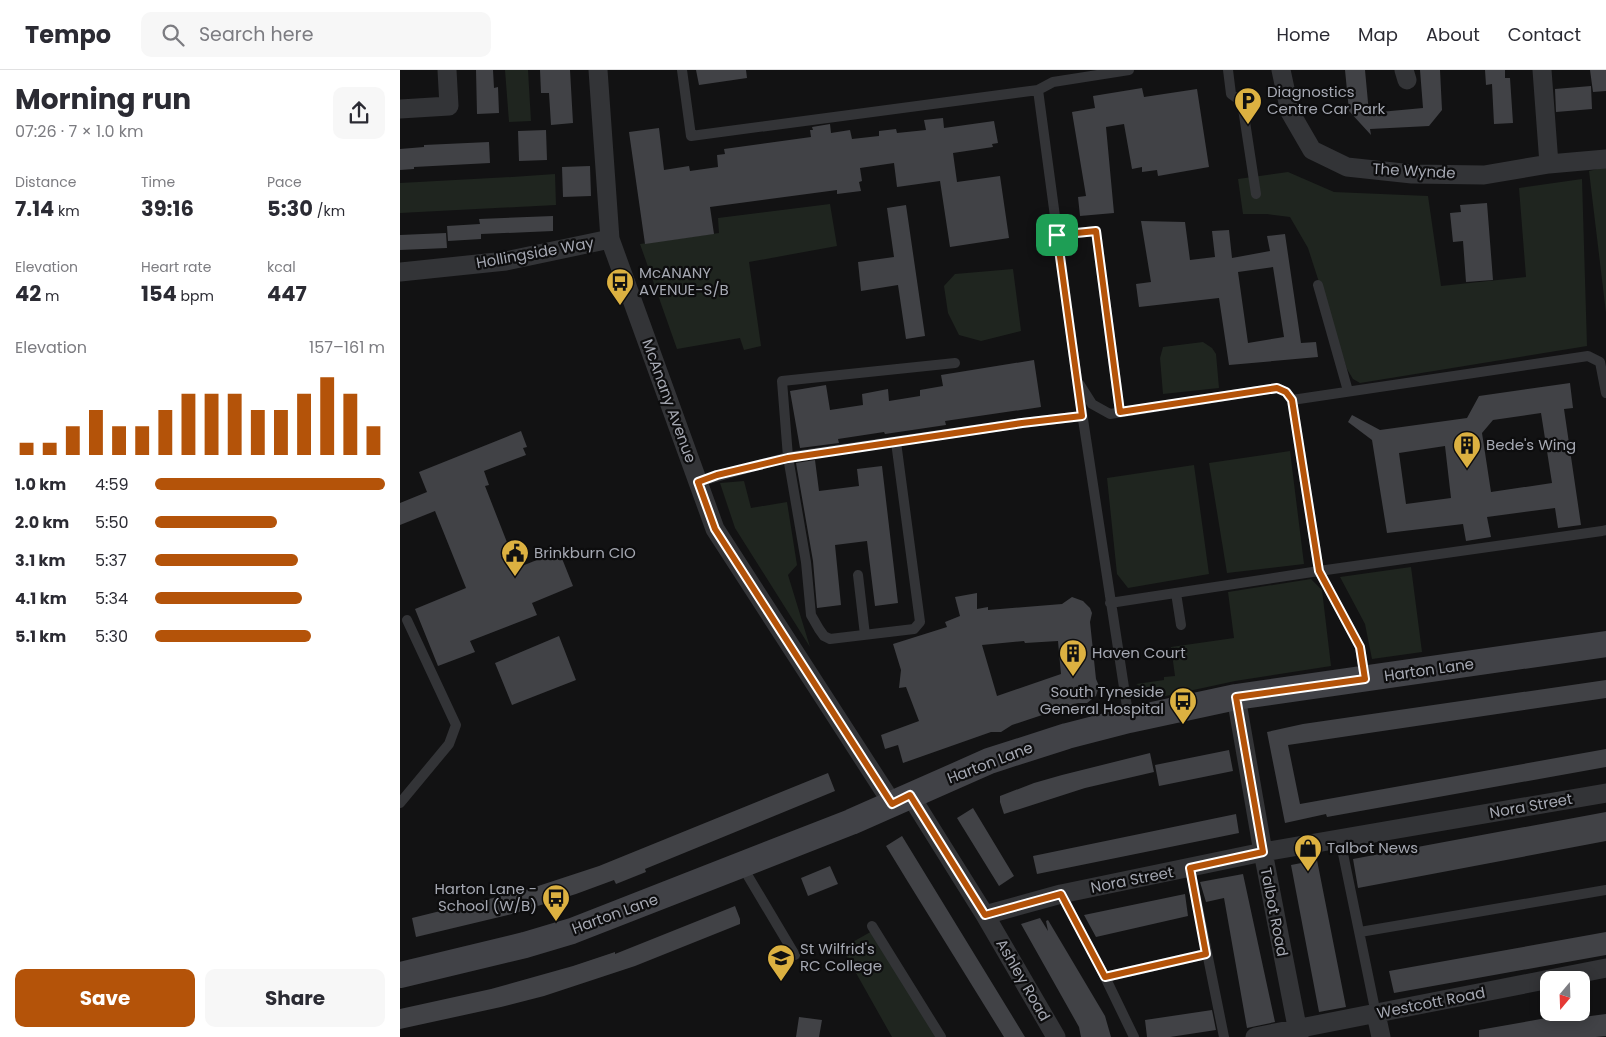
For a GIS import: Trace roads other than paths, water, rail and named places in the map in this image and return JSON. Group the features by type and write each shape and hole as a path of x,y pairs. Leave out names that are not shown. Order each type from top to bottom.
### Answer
{"street":[{"path":"400,109 449,106 447,70"},
{"name":"McAnany Avenue","path":"598,70 610,239 715,529 901,799"},
{"name":"The Wynde","path":"1281,70 1290,112 1312,150 1347,167 1412,174 1484,175 1549,164 1606,159"},
{"path":"1542,70 1549,164"},
{"name":"Hollingside Way","path":"400,272 506,261 610,239"},
{"name":"Harton Lane","path":"400,975 506,950 572,931 852,822 989,761 1026,748 1129,720 1236,697 1606,644"},
{"name":"Talbot Road","path":"1236,697 1263,852 1298,1033"},
{"name":"Nora Street","path":"985,915 1061,894 1263,852 1606,793"},
{"name":"Ashley Road","path":"901,799 985,915 1056,1037"},
{"name":"Westcott Road","path":"1255,1037 1298,1033 1376,1014 1606,968"},
{"path":"1376,1014 1381,1037"}],"lane":[{"path":"682,70 691,136 1038,90 1053,82 1129,70"},
{"path":"1228,70 1231,94 1242,102 1256,194"},
{"path":"1038,90 1082,416 1129,720"},
{"path":"1057,235 1096,231 1120,412"},
{"path":"1318,285 1348,391"},
{"path":"1292,400 1588,356 1600,362 1606,393"},
{"path":"896,442 920,622 914,629 830,639 824,636 811,615 806,562 788,458 782,381 956,363"},
{"path":"1077,380 1092,404 1110,414 1277,388 1286,392 1292,400 1319,571 1360,647 1365,679"},
{"path":"698,482 717,475 788,458 1082,416"},
{"path":"1110,603 1606,530"},
{"path":"858,575 865,635"},
{"path":"1176,593 1181,625"},
{"path":"400,803 449,744 456,725 407,620"},
{"path":"1340,839 1376,1014"},
{"path":"742,865 795,955"},
{"path":"1190,868 1224,1037"},
{"path":"1360,932 1606,890"},
{"path":"1061,894 1134,1037"},
{"path":"872,926 941,1037"},
{"path":"1105,977 1206,954"}],"place":[{"name":"Diagnostics Centre Car Park","path":"1248,125"},
{"name":"McANANY AVENUE-S/B","path":"620,306"},
{"name":"Bede's Wing","path":"1467,469"},
{"name":"Brinkburn CIO","path":"515,577"},
{"name":"Haven Court","path":"1073,677"},
{"name":"South Tyneside General Hospital","path":"1183,725"},
{"name":"Talbot News","path":"1308,872"},
{"name":"Harton Lane - School (W/B)","path":"556,922"},
{"name":"St Wilfrid's RC College","path":"781,982"}]}
